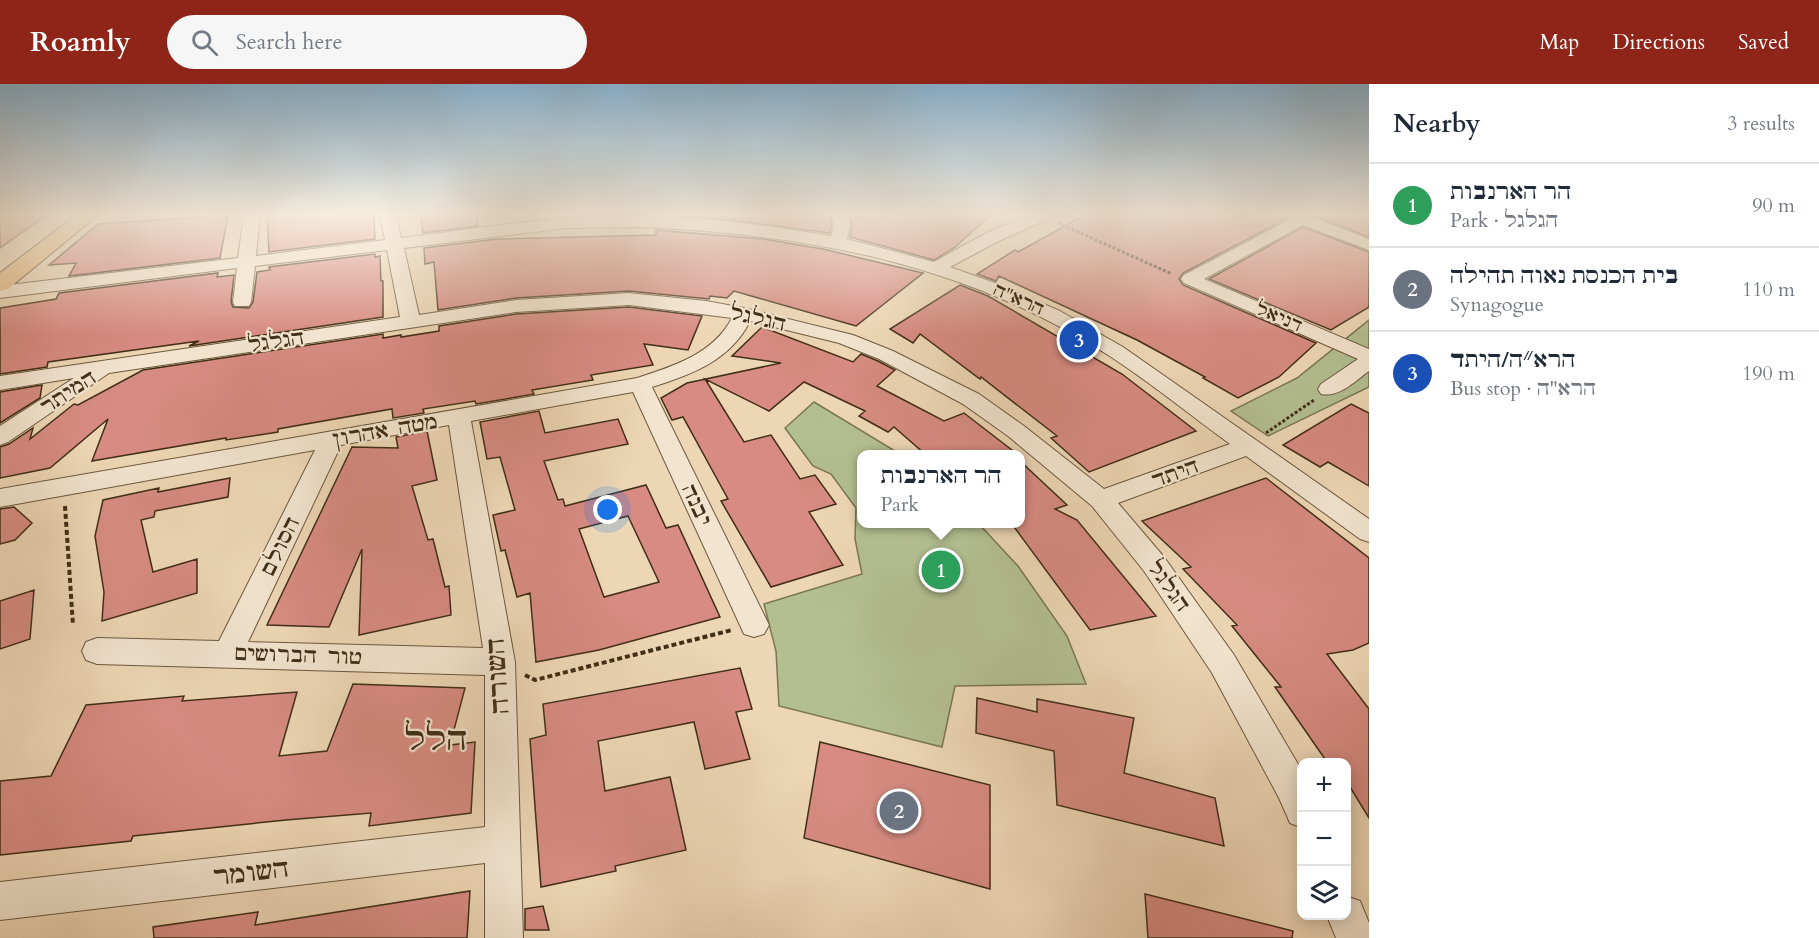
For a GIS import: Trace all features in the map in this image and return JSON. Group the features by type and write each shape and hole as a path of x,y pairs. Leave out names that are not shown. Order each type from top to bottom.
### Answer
{"main road":[{"path":"0,284 37,255"}],"street":[{"path":"242,302 249,255"},
{"name":"הרא\"ה","path":"0,292 301,255"},
{"path":"397,255 411,321"},
{"name":"הרא\"ה","path":"891,255 938,267 1008,293 1077,326 1116,351 1369,532"},
{"path":"938,267 961,255"},
{"path":"1190,279 1232,255"},
{"name":"דניאל","path":"1190,279 1369,356"},
{"name":"הגלגל","path":"0,383 516,306 628,299 706,307 846,339 928,375 971,399 1016,430 1101,500 1154,564 1223,664 1297,800"},
{"name":"מטה אהרון","path":"0,498 640,384 685,369 715,352 738,330 744,314"},
{"path":"1329,389 1369,361"},
{"name":"המיתר","path":"0,437 107,367"},
{"name":"יבנה","path":"640,384 754,625"},
{"name":"השורה","path":"459,417 500,662 504,938"},
{"name":"הסולם","path":"228,653 332,439"},
{"name":"היתד","path":"1101,500 1248,446"},
{"name":"טור הברושים","path":"97,651 500,662"},
{"name":"השומר","path":"0,901 502,843"},
{"path":"1349,920 1356,938"}],"path":[{"path":"1126,255 1190,279"},
{"path":"1248,446 1329,389"},
{"path":"64,488 73,625"},
{"path":"500,662 535,680 754,625"}],"green space":[{"path":"1369,320 1369,387 1268,436 1231,411 1297,378"},
{"path":"814,402 893,450 857,450 857,528 983,528 1018,566 1067,636 1086,684 955,686 942,747 779,706 776,651 764,604 862,574 855,539 856,508 831,474 813,466 785,428"}],"building":[{"path":"61,255 221,255 220,258 69,276 76,263 49,265"},
{"path":"368,255 380,256 383,317 189,346 199,341 48,362 47,367 0,374 0,308 56,299 59,293 218,273 217,277 234,275 231,302 233,307 249,308 253,302 257,272 270,270 269,267"},
{"path":"424,255 847,255 923,273 856,326 734,291 727,298 710,296 709,299 629,291 516,298 438,310 434,262 425,264"},
{"path":"915,255 943,255 934,260"},
{"path":"1007,255 1218,255 1183,273 1179,279 1183,285 1316,343 1279,377 1238,398 1137,340 999,276 996,281 977,274"},
{"path":"1253,255 1369,255 1369,307 1331,330 1209,279"},
{"path":"960,285 988,296 1122,374 1196,431 1089,472 1051,438 1057,436 981,377 980,379 920,334 913,343 890,329"},
{"path":"629,307 702,316 688,350 644,344 653,365 591,375 593,380 532,390 534,394 476,404 475,401 423,409 424,413 393,418 392,409 278,429 278,432 226,440 226,438 92,461 108,419 50,468 0,478 0,447 9,444 33,428 30,439 74,404 78,405 143,370 383,334 383,338 401,335 401,337 439,331 439,326 516,314"},
{"path":"762,327 853,362 861,354 878,361 895,370 877,386 944,421 964,413 1012,450 920,450 894,427 888,432 859,416 865,411 804,382 769,411 705,379 781,363 732,356"},
{"path":"705,379 744,442 771,435 800,479 815,475 836,504 809,512 843,565 771,587 721,501 728,499 683,417 672,420 661,398 687,383"},
{"path":"42,385 40,398 0,423 0,392"},
{"path":"1351,404 1369,413 1369,486 1328,462 1320,467 1283,445"},
{"path":"539,411 545,433 618,419 628,444 544,461 558,500 563,499 565,506 646,485 666,528 678,525 720,617 599,650 536,662 530,593 517,597 505,550 501,551 493,515 515,510 500,457 487,459 480,422","holes":["628,516 659,582 604,597 579,529"]},
{"path":"427,431 437,480 412,486 428,540 433,539 445,587 449,586 451,615 359,635 362,549 329,627 267,625 352,447 398,448 396,437"},
{"path":"1025,466 1067,505 1055,509 1077,520 1156,616 1090,630 1015,528 1025,528"},
{"path":"230,478 228,497 155,511 154,517 141,520 153,572 197,559 197,593 102,621 104,592 95,536 103,500 159,488 158,492"},
{"path":"1266,478 1369,558 1369,643 1353,650 1327,654 1369,709 1369,818 1351,789 1351,758 1324,758 1275,687 1281,687 1232,626 1237,625 1183,569 1191,567 1142,521"},
{"path":"14,507 32,523 15,540 0,544 0,509"},
{"path":"34,590 30,639 0,649 0,601"},
{"path":"740,668 752,709 736,712 750,759 705,769 694,722 598,741 605,791 670,777 686,850 615,866 616,871 541,887 530,739 546,735 543,704"},
{"path":"353,684 465,688 450,745 475,742 471,813 369,826 371,813 286,820 133,836 131,841 0,855 0,781 51,776 86,705 184,696 182,701 297,692 279,756 327,751"},
{"path":"977,698 1037,712 1037,699 1134,718 1124,773 1215,798 1224,846 1057,805 1054,751 976,733"},
{"path":"820,742 990,785 990,889 804,838"},
{"path":"470,891 467,938 154,938 153,927 258,912 255,925"},
{"path":"1145,894 1293,931 1292,938 1148,938"},
{"path":"543,906 549,930 525,930 525,909"}],"place":[{"name":"הרא״ה/היתד","path":"1079,340"},
{"name":"הר הארנבות","path":"941,570"},
{"name":"בית הכנסת נאוה תהילה","path":"899,811"}],"district":[{"name":"הלל","path":"436,738"}]}
